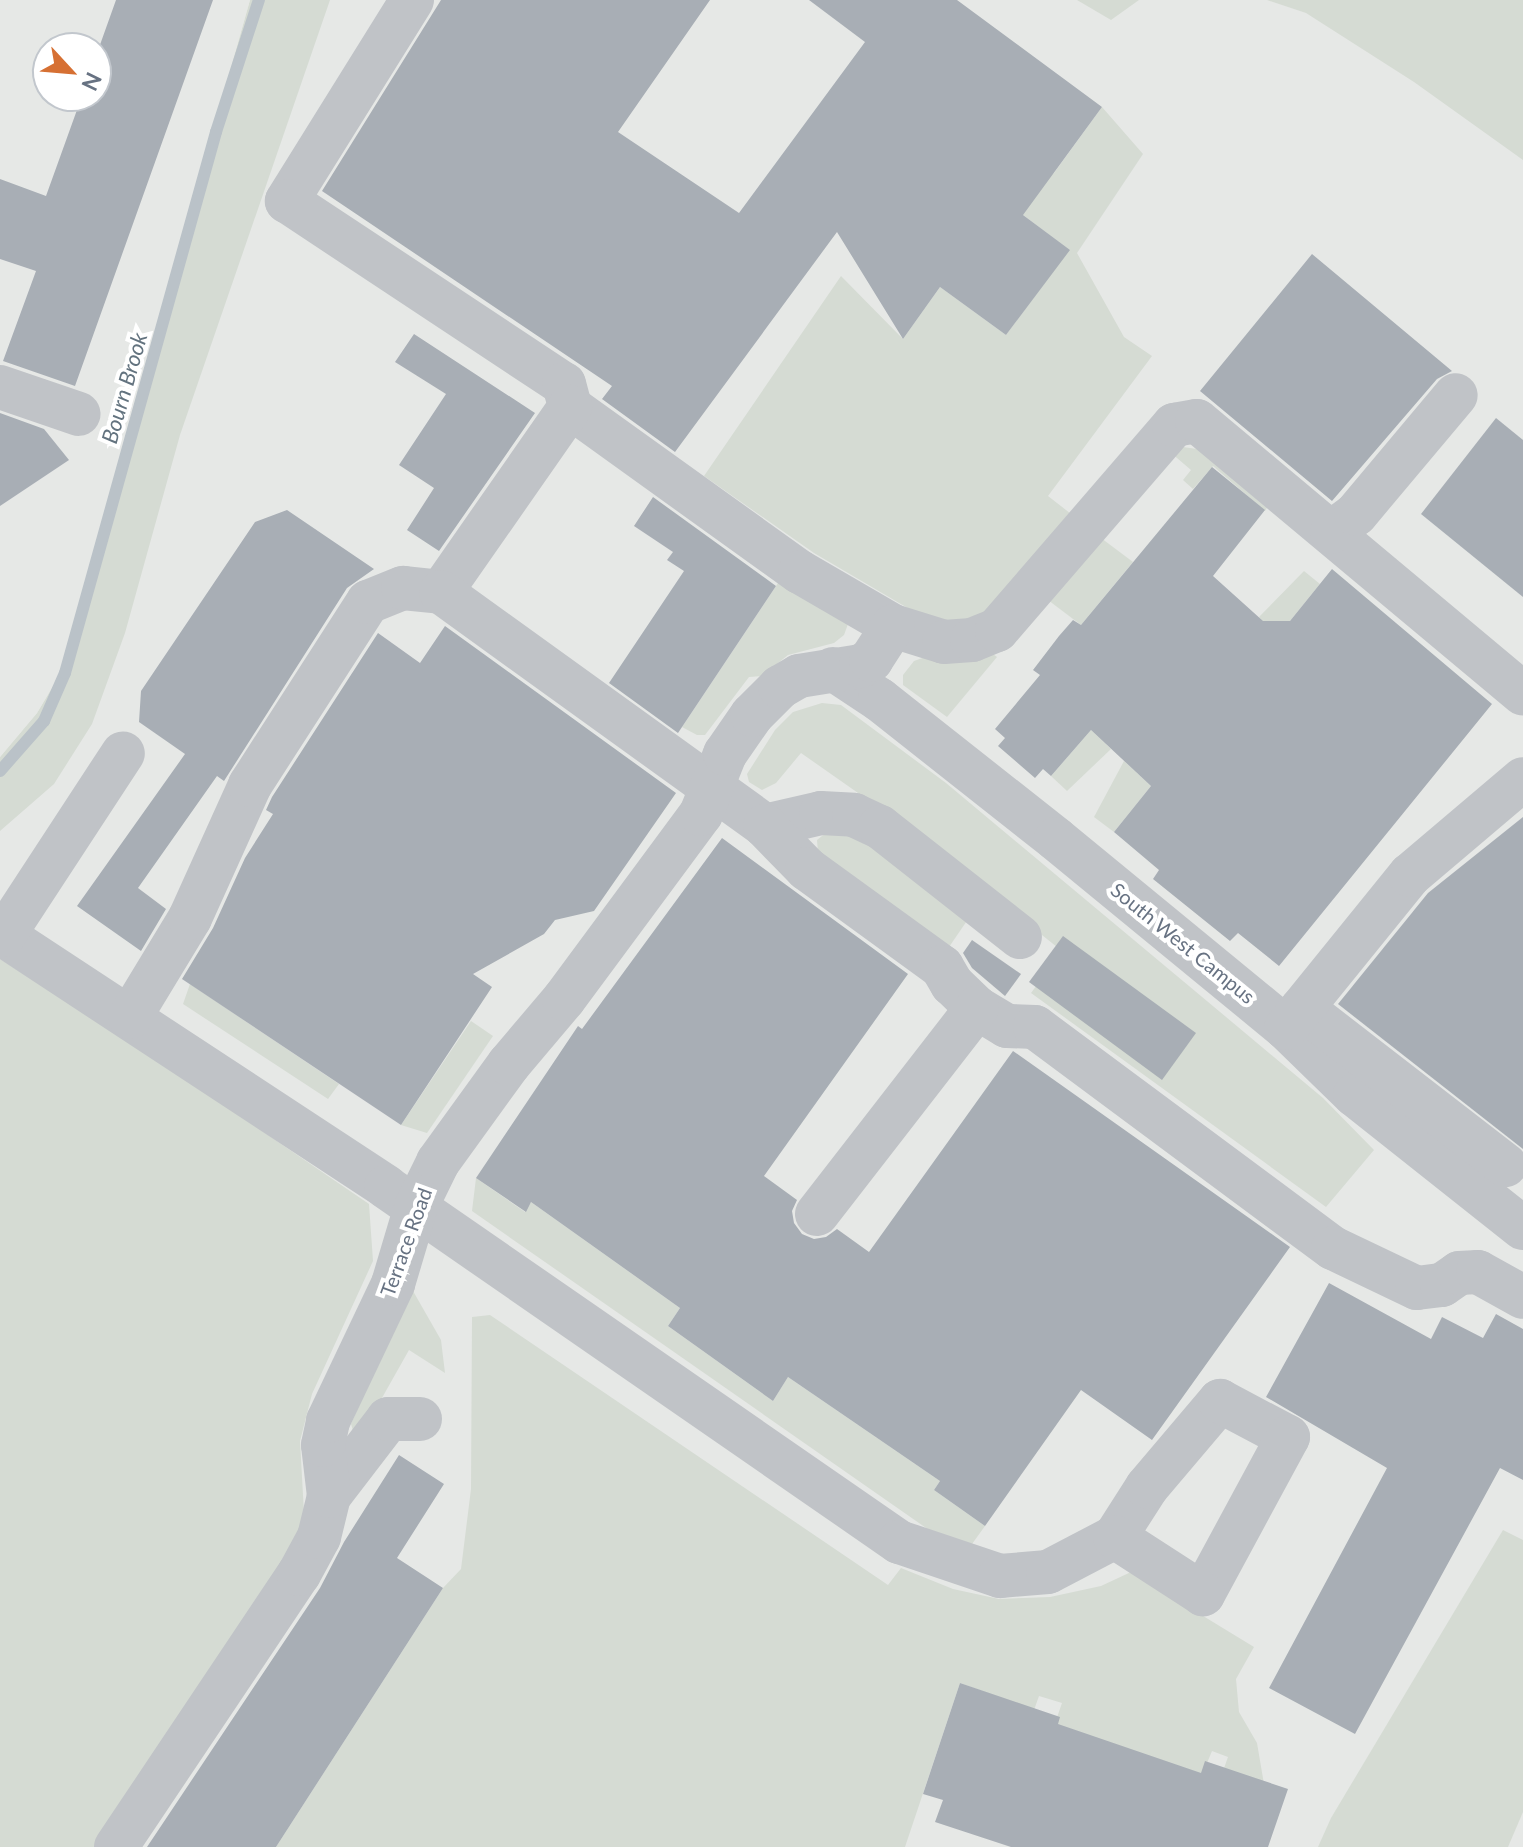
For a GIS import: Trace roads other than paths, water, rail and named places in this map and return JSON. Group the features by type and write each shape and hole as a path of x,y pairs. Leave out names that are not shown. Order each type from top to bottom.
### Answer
{"street":[{"path":"412,0 287,201 564,384 570,407 800,572 893,626 944,642 972,640 997,630 1174,425 1197,421 1522,690"},
{"path":"0,387 79,414"},
{"path":"1332,532 1356,514 1456,395"},
{"path":"441,592 570,407"},
{"path":"130,1017 190,918 250,785 368,602 403,588 441,592 765,826 807,869 942,967 952,984 977,1008 1007,1026 1035,1027 1350,1258 1417,1288 1442,1285 1459,1273 1478,1272 1523,1297"},
{"name":"Terrace Road","path":"116,1847 299,1574 319,1537 329,1496 323,1445 328,1421 393,1284 416,1207 438,1162 509,1064 564,999 683,838 713,790 725,754 761,706 780,687 799,676 861,666 871,660 893,626"},
{"name":"South West Campus","path":"833,669 880,700 1045,830 1294,1018 1355,1095 1523,1228"},
{"path":"123,753 2,934 416,1207 899,1542 1000,1576 1048,1572 1115,1537"},
{"path":"1505,1165 1294,1018 1410,875 1523,779"},
{"path":"765,826 821,813 854,815 880,827 1020,937"},
{"path":"817,1214 977,1008"},
{"path":"329,1496 388,1419 420,1419"}],"waterway":[{"name":"Bourn Brook","path":"0,771 44,721 65,673 216,132 259,0"}]}
